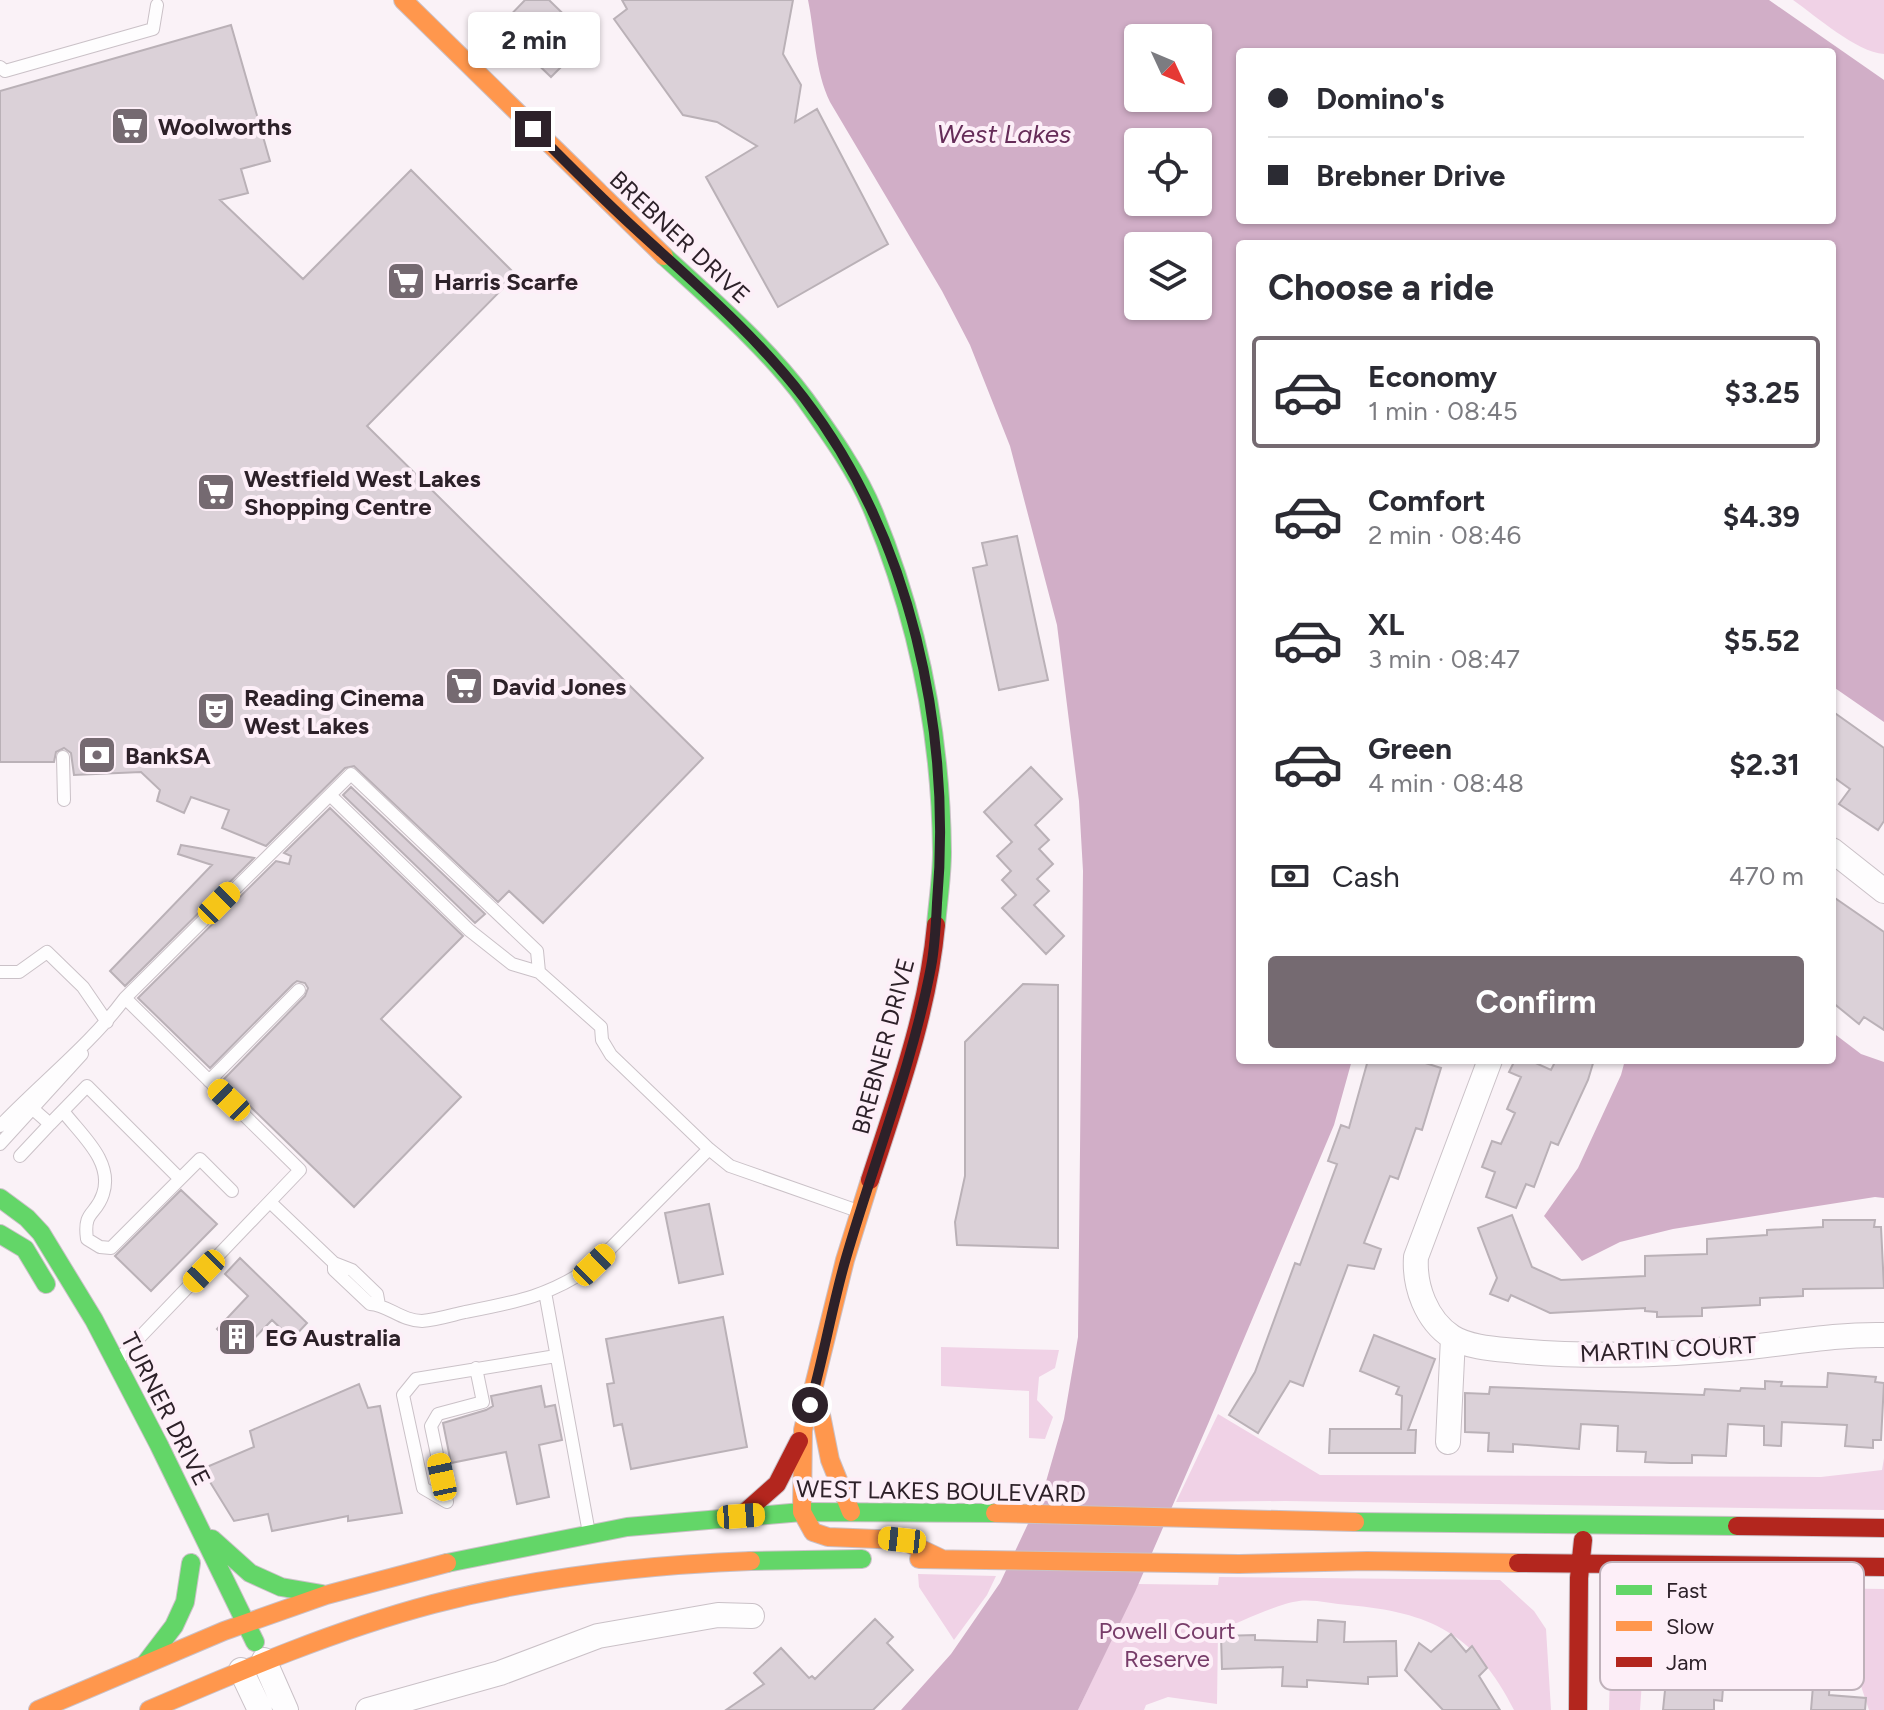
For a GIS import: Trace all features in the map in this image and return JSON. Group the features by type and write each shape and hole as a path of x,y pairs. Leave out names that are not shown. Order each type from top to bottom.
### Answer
{"main road":[{"name":"BREBNER DRIVE","path":"403,0 614,209 742,327 803,397 845,458 874,512 921,662 936,738 942,854 932,966 899,1090 845,1260 803,1430 802,1512"},
{"name":"TURNER DRIVE","path":"0,1198 41,1233 94,1320 264,1660"},
{"path":"0,1234 25,1249 53,1295"},
{"name":"BREBNER DRIVE","path":"817,1380 821,1425 832,1470 851,1512"},
{"path":"741,1516 781,1482 803,1430"},
{"path":"802,1512 813,1532 828,1537 902,1540 942,1559"},
{"name":"WEST LAKES BOULEVARD","path":"149,1710 229,1644 246,1623 326,1595 461,1559 627,1527 741,1516 851,1512 1884,1528"},
{"path":"1578,1710 1580,1563 1585,1524"},
{"path":"1774,1526 1807,1542 1884,1545"},
{"path":"200,1528 250,1573 281,1587 326,1595"},
{"path":"145,1665 174,1626 185,1602 188,1557 204,1591"},
{"name":"WEST LAKES BOULEVARD","path":"38,1710 145,1665 229,1644 264,1660 377,1622 528,1583 661,1568 778,1558 1600,1563"},
{"name":"WEST LAKES BOULEVARD","path":"1864,1567 1884,1567"}],"street":[{"path":"1836,853 1884,891"},
{"path":"1448,1442 1453,1338 1428,1311 1421,1296 1414,1278 1416,1257 1488,1064"},
{"name":"MARTIN COURT","path":"1453,1338 1488,1348 1516,1351 1630,1355 1751,1347 1852,1334 1884,1335"},
{"path":"368,1710 500,1673 598,1636 718,1615 752,1616"},
{"path":"229,1644 260,1710"},
{"path":"264,1660 286,1710"}],"lane":[{"path":"0,67 5,71 153,29 157,5"},
{"path":"63,757 64,800"},
{"path":"0,1126 351,774 537,951 539,972"},
{"path":"330,795 469,930 512,964 539,972 601,1027 602,1040 611,1055 730,1166 861,1212"},
{"path":"0,972 19,972 47,952 83,987 107,1022"},
{"path":"209,1081 299,990"},
{"path":"115,1362 300,1170 125,998"},
{"path":"0,1144 84,1052 88,1040"},
{"path":"20,1156 87,1086 180,1179"},
{"path":"33,1109 50,1124"},
{"path":"63,1111 100,1155 104,1193 85,1222 87,1239 100,1247 111,1248 200,1159 232,1191"},
{"path":"270,1202 334,1263 352,1270 377,1294 379,1305 398,1316 421,1321 527,1300 572,1280 594,1265 709,1149"},
{"path":"545,1292 589,1535"},
{"path":"476,1368 483,1402 438,1414 431,1426 447,1502 423,1488 403,1395 416,1379 476,1368 556,1356"}],"green space":[{"path":"1793,0 1884,0 1884,54 1849,40"},
{"path":"941,1347 1059,1350 1055,1368 1039,1377 1037,1400 1053,1417 1045,1439 1029,1438 1029,1391 941,1386"},
{"path":"1218,1414 1320,1475 1821,1477 1882,1470 1884,1458 1884,1510 1176,1502"},
{"path":"918,1574 996,1576 987,1595 954,1640 919,1587"},
{"name":"Powell Court Reserve","path":"1219,1577 1500,1580 1534,1611 1546,1629 1551,1710 1514,1710 1484,1663 1466,1645 1427,1621 1377,1608 1305,1601 1281,1605 1218,1631 1217,1704 1168,1697 1146,1705 1144,1710 1078,1710 1138,1584 1218,1585"},
{"path":"1864,1589 1884,1589 1884,1710 1869,1710 1862,1690"},
{"path":"1610,1690 1641,1690 1640,1710 1609,1710"}],"water":[{"name":"West Lakes","path":"808,0 1769,0 1884,80 1884,722 1836,689 1836,240 1236,240 1236,1064 1351,1064 1334,1125 1208,1424 1135,1592 1078,1710 901,1710 951,1654 1000,1583 1043,1492 1064,1419 1078,1337 1083,871 1079,801 1057,625 1010,446 970,345 942,291 825,90"},
{"path":"1836,1035 1861,1054 1884,1062 1884,1198 1673,1229 1620,1242 1582,1261 1544,1216 1578,1168 1624,1064 1836,1064"}],"building":[{"path":"525,0 549,0 589,39 551,77 499,27"},
{"path":"622,0 793,0 783,54 801,85 795,122 817,109 888,244 778,307 706,177 757,146 717,122 683,115 614,19 627,9"},
{"name":"Westfield West Lakes Shopping Centre","path":"231,25 270,161 241,169 248,193 220,200 303,279 411,170 516,275 367,426 703,758 543,923 509,891 498,902 354,766 345,768 266,846 222,828 229,810 191,797 184,813 157,801 160,790 141,772 74,775 71,753 64,748 56,752 54,762 0,762 0,91"},
{"path":"1017,536 1048,680 999,690 973,568 987,565 982,543"},
{"path":"1836,714 1884,748 1884,821 1878,830 1839,804 1850,789 1836,779"},
{"path":"1031,767 1062,799 1035,825 1049,840 1039,849 1053,864 1037,879 1049,891 1034,905 1064,936 1046,954 1002,908 1016,895 1002,880 1011,871 997,856 1012,842 984,812"},
{"path":"351,787 485,914 475,923 343,795"},
{"path":"330,808 463,936 381,1019 461,1097 354,1207 223,1080 305,996 308,988 305,983 297,981 293,984 210,1068 138,998 276,861 289,864 291,856 284,853"},
{"path":"181,845 254,858 125,986 110,971 212,865 178,854"},
{"path":"1836,899 1884,932 1884,1030 1864,1017 1859,1024 1836,1005"},
{"path":"1023,984 1058,985 1058,1248 957,1245 955,1222 965,1176 965,1042"},
{"path":"1367,1064 1428,1064 1441,1068 1422,1130 1416,1128 1398,1179 1390,1176 1364,1243 1381,1249 1374,1269 1348,1265 1303,1386 1290,1381 1258,1433 1229,1415 1255,1372 1295,1263 1300,1265 1337,1164 1328,1161 1341,1125 1349,1128"},
{"path":"1513,1064 1538,1064 1551,1070 1554,1064 1593,1064 1558,1145 1551,1142 1534,1187 1526,1184 1516,1208 1486,1197 1495,1172 1482,1167 1492,1141 1501,1144 1515,1113 1507,1109 1521,1077 1509,1072"},
{"path":"181,1190 217,1224 151,1291 115,1256"},
{"path":"709,1204 723,1274 679,1283 665,1213"},
{"path":"1512,1215 1532,1267 1561,1280 1645,1276 1645,1256 1707,1254 1707,1239 1767,1235 1767,1230 1823,1227 1823,1220 1875,1220 1874,1227 1881,1227 1884,1288 1803,1289 1803,1296 1760,1298 1760,1305 1702,1308 1702,1316 1657,1317 1657,1312 1645,1311 1645,1308 1550,1313 1511,1295 1508,1301 1490,1294 1497,1278 1478,1228"},
{"path":"240,1258 307,1323 292,1339 272,1320 241,1352 217,1329 248,1296 225,1274"},
{"path":"723,1317 747,1447 631,1469 622,1424 614,1426 607,1384 614,1383 606,1339"},
{"path":"1374,1335 1435,1359 1408,1430 1416,1430 1415,1453 1329,1453 1330,1429 1401,1429 1402,1396 1396,1394 1399,1387 1360,1371"},
{"path":"1828,1373 1876,1377 1875,1382 1884,1383 1881,1440 1873,1440 1873,1448 1845,1446 1847,1425 1782,1422 1781,1446 1764,1445 1764,1426 1728,1424 1726,1456 1692,1455 1692,1463 1645,1462 1646,1452 1617,1451 1618,1426 1581,1424 1579,1449 1513,1444 1513,1452 1488,1451 1489,1433 1465,1432 1465,1393 1489,1394 1490,1387 1704,1395 1705,1389 1765,1389 1765,1381 1782,1382 1781,1386 1827,1387"},
{"path":"359,1384 368,1408 380,1406 402,1513 348,1521 348,1516 272,1531 268,1514 234,1521 202,1469 254,1447 250,1431"},
{"path":"541,1386 545,1407 555,1405 562,1440 539,1445 549,1497 517,1504 506,1452 451,1463 443,1423 486,1410 493,1406 491,1396"},
{"path":"875,1619 893,1637 887,1643 913,1670 873,1710 726,1710 764,1684 754,1673 781,1648 809,1678 812,1676 815,1679"},
{"path":"1318,1620 1345,1622 1344,1642 1396,1641 1397,1676 1368,1677 1368,1684 1307,1680 1307,1687 1282,1686 1283,1667 1222,1669 1221,1636 1255,1635 1255,1640 1317,1642"},
{"path":"1451,1634 1466,1652 1472,1646 1487,1668 1479,1676 1500,1710 1443,1710 1405,1670 1419,1643 1431,1652"},
{"path":"1665,1690 1723,1690 1722,1701 1714,1700 1714,1710 1663,1710"},
{"path":"1813,1690 1829,1690 1829,1695 1866,1698 1865,1710 1811,1710"}],"traffic: fast":[{"path":"664,256 738,324 789,379 843,454 874,513 915,637 932,722 942,852 936,925"},
{"path":"0,1198 41,1233 94,1320 255,1642"},
{"path":"0,1234 25,1249 46,1284"},
{"path":"447,1563 627,1527 802,1512 995,1513"},
{"path":"1355,1522 1737,1526"},
{"path":"212,1539 250,1573 281,1587 322,1594"},
{"path":"751,1561 862,1559"},
{"path":"145,1664 174,1626 185,1602 191,1563"}],"traffic: slow":[{"path":"403,0 664,256"},
{"path":"870,1180 845,1260 803,1430 802,1512 813,1532 828,1537 902,1540 942,1559"},
{"path":"819,1405 830,1460 851,1512"},
{"path":"995,1513 1355,1522"},
{"path":"919,1559 1239,1564 1367,1561 1518,1563"},
{"path":"149,1710 325,1638 433,1604 512,1586 591,1574 751,1561"},
{"path":"38,1710 224,1631 326,1595 447,1563"}],"traffic: jam":[{"path":"870,1180 919,1022 936,925"},
{"path":"741,1516 777,1484 799,1441"},
{"path":"1737,1526 1884,1528"},
{"path":"1578,1710 1579,1578 1583,1540"},
{"path":"1518,1563 1600,1564"},
{"path":"1864,1567 1884,1567"}],"place":[{"name":"Woolworths","path":"130,126"},
{"name":"Harris Scarfe","path":"406,281"},
{"name":"Westfield West Lakes Shopping Centre","path":"216,492"},
{"name":"David Jones","path":"464,686"},
{"name":"Reading Cinema West Lakes","path":"216,711"},
{"name":"BankSA","path":"97,755"},
{"name":"EG Australia","path":"237,1337"}],"route":[{"path":"533,129 739,325 803,397 845,458 874,512 921,662 936,738 942,854 932,966 899,1090 845,1260 810,1405"}]}
